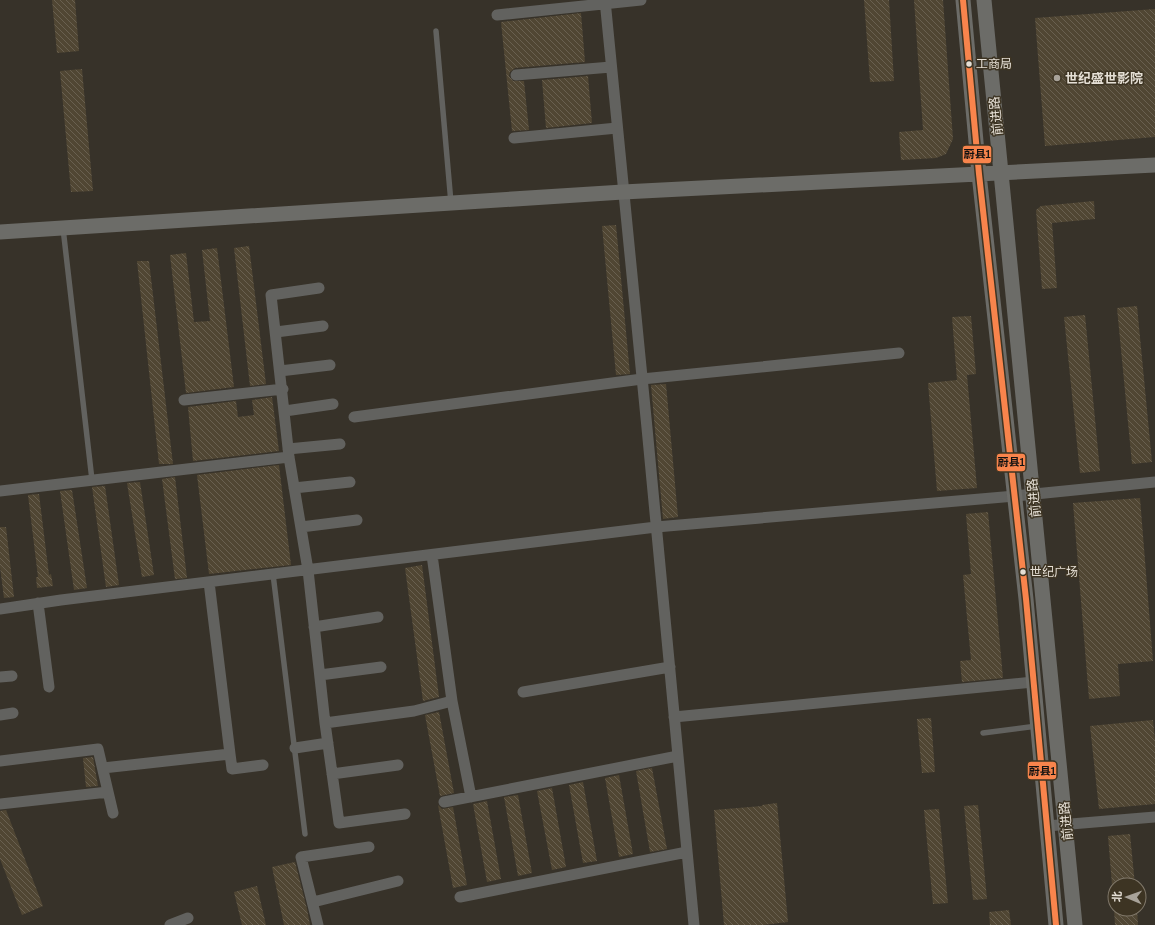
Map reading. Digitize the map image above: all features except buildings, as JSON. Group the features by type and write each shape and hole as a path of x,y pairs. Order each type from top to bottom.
{"main road":[{"name":"前进路","path":"964,0 979,174 1026,599 1056,925"},
{"name":"前进路","path":"984,0 1076,925"},
{"path":"0,232 624,192 1155,165"}],"street":[{"path":"497,15 605,2 641,0"},
{"path":"605,2 694,925"},
{"path":"516,75 611,67"},
{"path":"514,138 617,128"},
{"path":"319,288 272,295 289,453 308,570 325,723 339,823 405,814"},
{"path":"276,332 323,326"},
{"path":"354,417 642,379 899,352"},
{"path":"280,372 330,365"},
{"path":"184,400 282,389"},
{"path":"285,411 333,404"},
{"path":"0,491 289,453 340,444"},
{"path":"294,488 350,482"},
{"path":"0,609 38,603 656,528 1155,482"},
{"path":"301,527 357,520"},
{"path":"432,555 452,701 471,797"},
{"path":"209,582 232,769 263,765"},
{"path":"38,603 49,687"},
{"path":"314,627 378,618"},
{"path":"320,675 381,667"},
{"path":"523,692 670,667"},
{"path":"0,677 12,676"},
{"path":"674,717 1033,682"},
{"path":"325,723 414,711 452,701"},
{"path":"0,714 13,713"},
{"path":"295,748 328,743"},
{"path":"0,761 98,748 113,813"},
{"path":"103,768 230,754"},
{"path":"444,802 678,756"},
{"path":"332,774 398,765"},
{"path":"0,804 108,792"},
{"path":"1047,826 1155,817"},
{"path":"318,925 301,857 369,847"},
{"path":"460,897 687,852"},
{"path":"313,902 398,881"},
{"path":"170,925 188,918"}],"lane":[{"path":"436,31 451,203"},
{"path":"63,228 92,480"},
{"path":"273,574 305,834"},
{"path":"983,733 1037,726"}],"transit line":[{"name":"蔚县1","path":"963,0 979,174 1026,599 1056,925"}],"place":[{"name":"工商局","path":"969,64"},
{"name":"世纪盛世影院","path":"1057,78"},
{"name":"世纪广场","path":"1023,572"}]}
